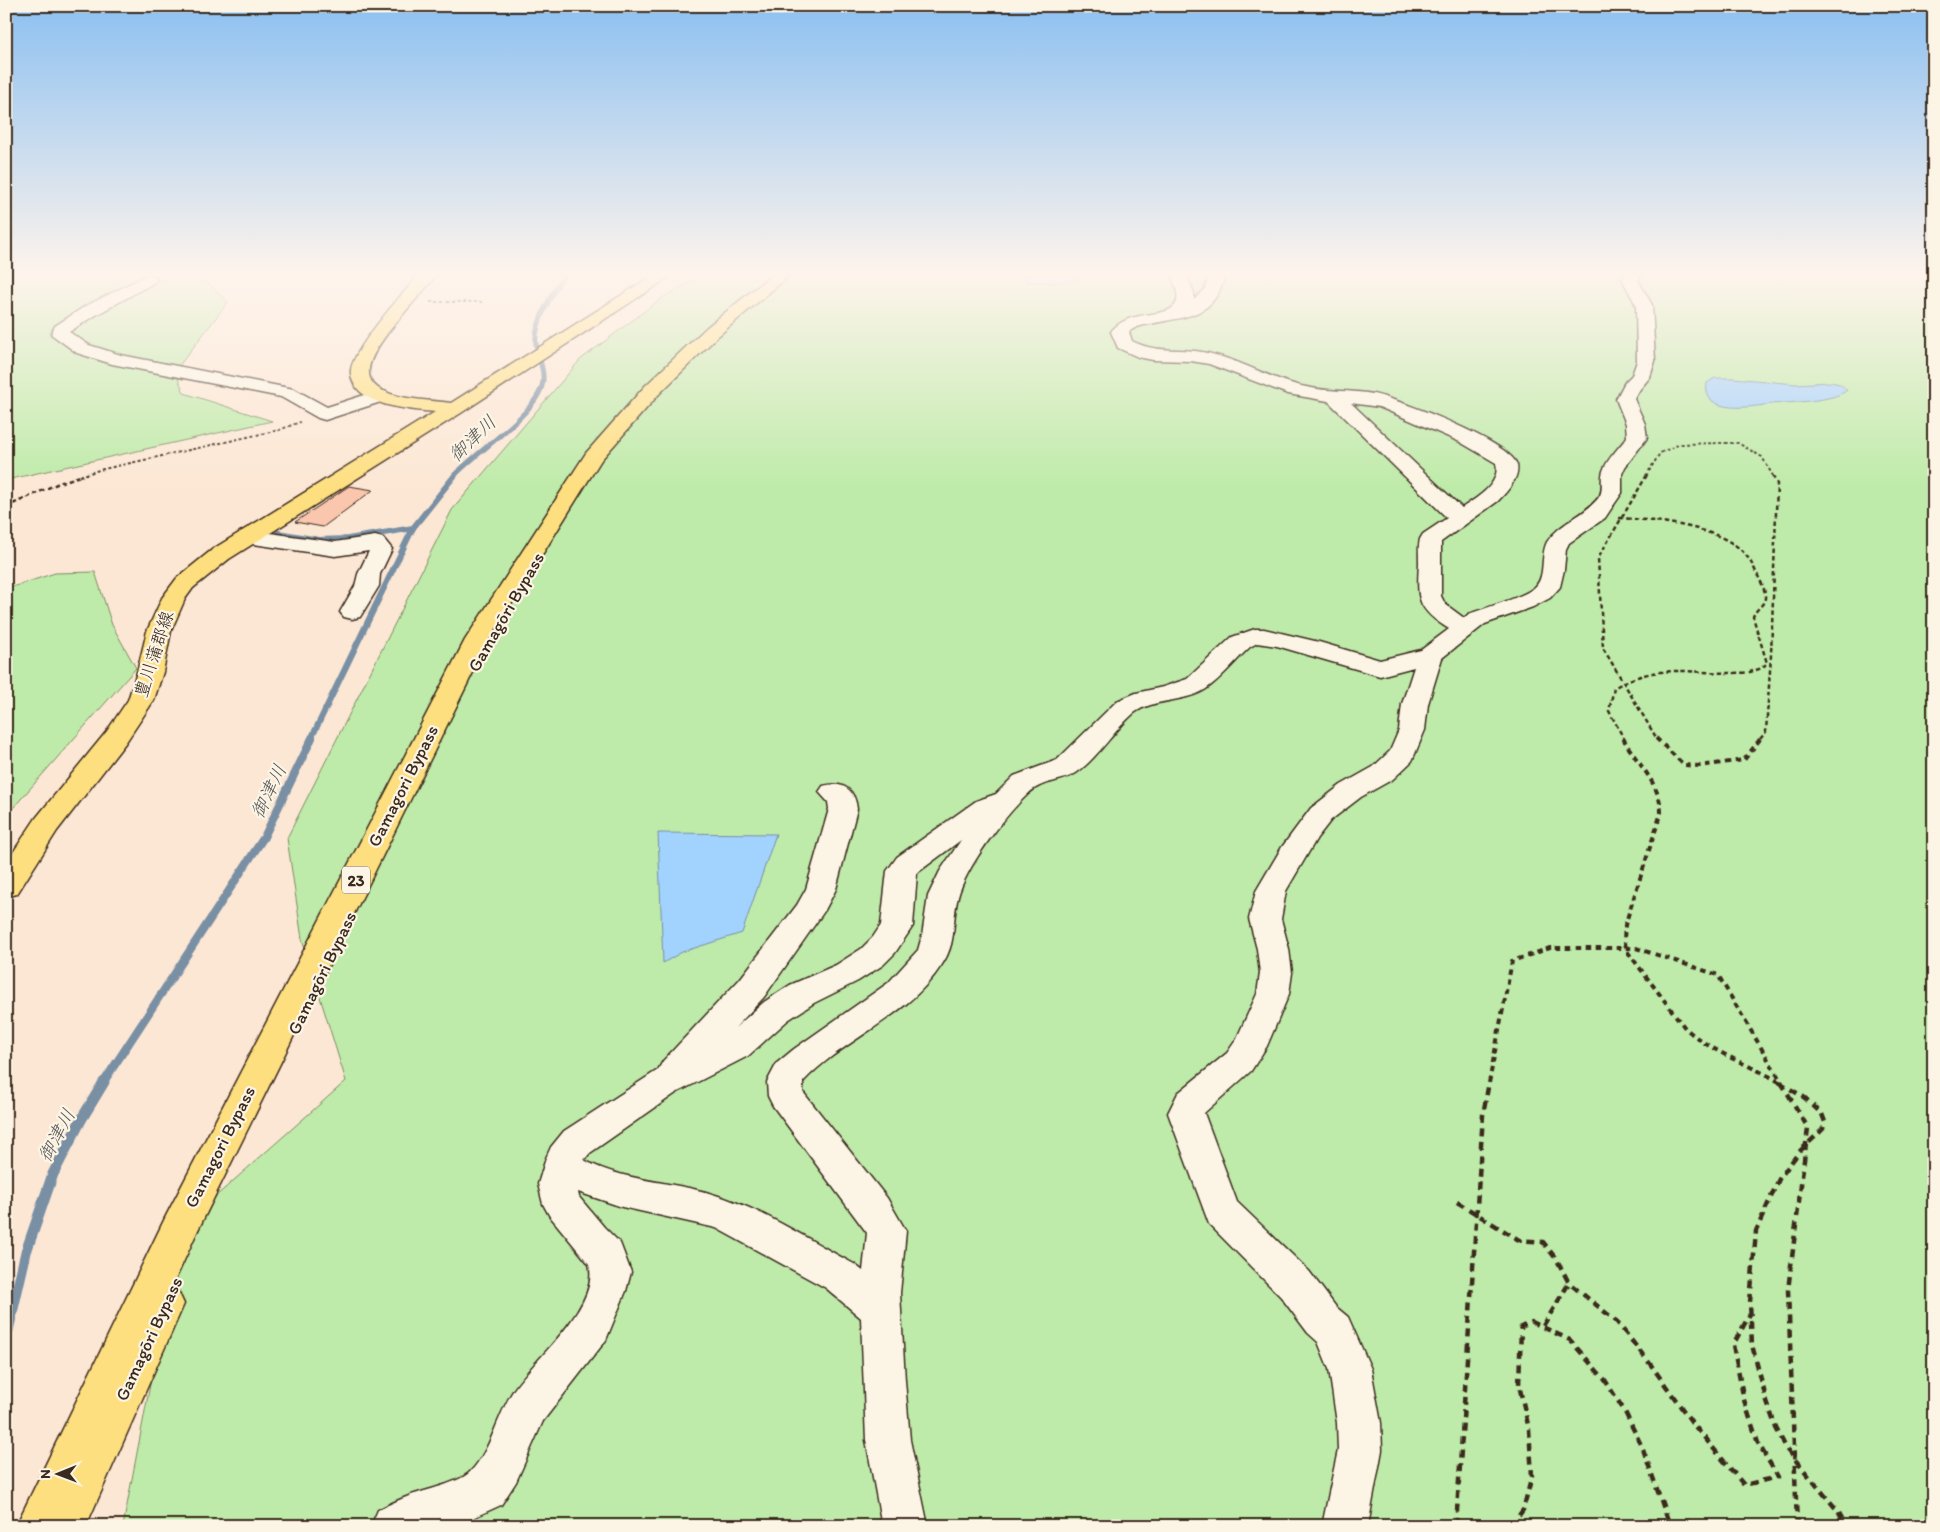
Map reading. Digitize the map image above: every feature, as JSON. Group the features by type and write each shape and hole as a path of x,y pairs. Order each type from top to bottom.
{"main road":[{"path":"372,345 361,365 360,375 363,384 370,391 380,396 415,404 454,409"},
{"name":"豊川蒲郡線","path":"6,887 46,824 117,736 141,700 150,672 159,631 174,598 185,583 221,554 554,345"},
{"name":"Gamagori Bypass","path":"38,1526 180,1228 476,640 592,457 652,390 698,345"},
{"name":"Gamagōri Bypass","path":"63,1526 231,1158 459,695 518,587 566,512 622,435 657,396 708,345"}],"street":[{"path":"78,345 118,360 287,393 325,414 380,396"},
{"path":"1127,345 1141,354 1201,357 1250,372 1295,390 1333,396 1372,399 1386,403 1477,443 1504,460 1505,475 1499,489 1491,497 1430,539 1428,593 1436,607 1464,628"},
{"path":"905,1526 888,1440 880,1309 887,1231 874,1210 794,1109 786,1096 785,1082 788,1073 904,987 930,958 938,942 943,894 975,842 1017,788 1032,777 1060,770 1067,766 1134,702 1188,688 1196,684 1234,648 1255,636 1275,638 1380,668 1430,656 1477,619 1542,594 1548,586 1553,570 1555,549 1558,543 1563,536 1597,512 1606,502 1612,493 1612,474 1615,466 1635,443 1638,433 1625,399 1632,386 1641,377 1646,361 1645,345"},
{"path":"1333,396 1460,518"},
{"path":"248,537 335,548 375,543 381,549 369,574 368,586 352,612"},
{"path":"1345,1526 1360,1450 1359,1423 1350,1369 1334,1330 1322,1320 1295,1284 1222,1212 1186,1113 1191,1103 1239,1062 1250,1046 1273,994 1276,974 1273,949 1265,919 1271,891 1297,846 1322,814 1351,791 1383,773 1402,755 1412,730 1415,704 1430,656"},
{"path":"664,1082 752,988 810,910 821,890 843,810 842,798 833,792"},
{"path":"394,1526 410,1518 451,1506 485,1489 500,1466 528,1406 592,1327 611,1272 606,1255 590,1239 562,1204 557,1184 564,1158 577,1142 664,1082 736,1047 776,1011 802,994 847,973 872,956 884,945 897,926 902,871 908,864 986,807 1007,799"},
{"path":"562,1166 587,1181 710,1209 729,1216 840,1276 880,1309"}],"path":[{"path":"6,507 59,483 99,470 279,430 325,414"},
{"path":"1738,443 1762,457 1777,484 1771,655 1766,732 1744,760 1700,766 1684,765 1656,739 1603,648 1598,558 1621,518 1660,452 1680,444 1738,443"},
{"path":"1584,522 1595,519 1621,518 1658,522 1712,533 1744,552 1756,572 1766,598 1763,605 1754,612 1767,663 1765,667 1753,672 1706,670 1650,673 1623,682 1614,688 1609,711 1628,748 1655,786 1661,804 1661,813 1625,924 1625,948 1681,1022 1695,1037 1717,1052 1764,1072 1805,1098 1822,1114 1825,1122 1823,1129 1805,1146 1779,1179 1756,1231 1750,1280 1750,1314 1752,1345 1776,1428 1787,1450 1838,1511 1846,1526"},
{"path":"1456,1526 1483,1115 1512,961 1550,948 1636,948 1718,975 1808,1128 1788,1290 1797,1526"},
{"path":"1458,1202 1476,1215 1519,1240 1543,1242 1557,1260 1568,1283 1616,1321 1651,1365 1693,1424 1744,1485 1778,1477 1758,1443 1752,1426 1744,1400 1733,1345 1750,1314"},
{"path":"1543,1326 1568,1283"},
{"path":"1511,1526 1523,1510 1532,1476 1529,1428 1519,1385 1521,1327 1532,1322 1570,1340 1610,1388 1625,1412 1643,1449 1670,1526"}],"green space":[{"path":"6,345 195,345 175,371 184,393 272,421 6,480"},
{"path":"599,345 1934,345 1934,1526 123,1526 180,1228 346,1081 302,939 287,838 452,510 580,360"},
{"path":"95,572 112,625 136,668 6,816 6,589 55,573"}],"water":[{"path":"1715,378 1795,384 1830,382 1840,384 1847,390 1841,394 1822,399 1731,407 1712,401 1707,394 1707,383"},
{"path":"658,833 776,834 742,933 682,952 663,963"}],"building":[{"path":"349,486 373,490 323,527 295,522"}],"waterway":[{"name":"御津川","path":"455,475 516,421 537,397 543,381 536,345"},
{"name":"御津川","path":"413,528 455,475"},
{"path":"278,533 319,540 348,539 413,528"},
{"name":"御津川","path":"311,739 413,528"},
{"name":"御津川","path":"103,1083 264,837 312,738"},
{"name":"御津川","path":"6,1339 26,1252 53,1174 81,1120 104,1082"}]}
